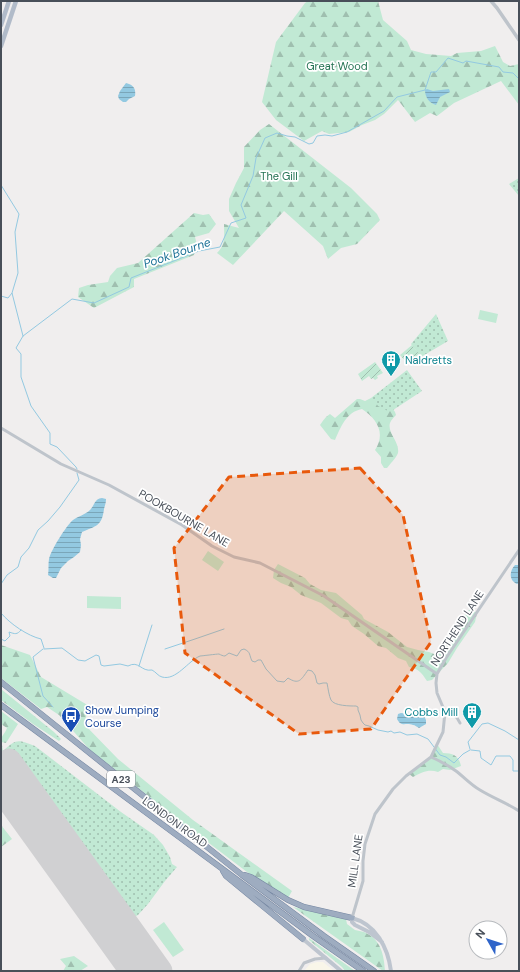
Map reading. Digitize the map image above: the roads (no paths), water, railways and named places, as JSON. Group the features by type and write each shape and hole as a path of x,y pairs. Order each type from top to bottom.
{"highway":[{"name":"A23","path":"1,682 242,875 374,971"},
{"name":"LONDON ROAD","path":"1,705 222,869"},
{"name":"A23","path":"222,869 307,932 363,971"},
{"path":"222,869 226,876 303,939"},
{"path":"242,875 251,877 288,900 304,907 354,919"}],"main road":[{"path":"1,25 9,1"},
{"path":"1,46 16,1"},
{"path":"354,919 352,922 354,925 369,932 382,942 387,954 391,971"},
{"path":"303,939 341,971"}],"street":[{"path":"491,1 519,40"},
{"name":"POOKBOURNE LANE","path":"1,428 62,464 109,485 182,525 212,546 234,557 260,563 324,596 437,674"},
{"name":"NORTHEND LANE","path":"437,744 443,732 445,710 437,693 437,674 446,658 519,550"},
{"path":"445,710 456,715 460,723"},
{"name":"MILL LANE","path":"354,919 363,881 365,844 375,814 393,789 406,776 431,757 437,744"},
{"path":"431,757 456,771 483,792 519,811"},
{"path":"299,971 304,963 314,959 326,958"}],"water":[{"path":"126,83 134,88 135,96 126,102 123,102 118,96"},
{"path":"427,89 433,91 449,89 450,92 440,97 436,105 429,101 425,93 425,90"},
{"path":"102,498 106,499 106,503 102,519 95,527 82,532 80,539 80,552 61,568 56,578 48,575 50,555 70,523 88,512 96,501"},
{"path":"515,565 519,565 519,583 517,584 512,581 511,578 511,573"},
{"path":"401,713 424,716 426,724 419,728 410,724 402,724 397,719 398,714"}],"waterway":[{"name":"Pook Bourne","path":"77,469 57,447 50,444 50,433 31,406 21,377 21,354 16,348 23,336 72,299 94,303 129,287 131,278 199,251 220,247 231,223 246,218 241,205 253,176 256,158 265,138 277,133 295,137 309,144 313,143 317,136 332,136 347,132 384,111 397,97 425,90 431,72 436,72 448,58 463,63 466,61 499,67 503,72 513,73 519,79"},
{"path":"1,185 19,214 15,232 18,273 12,293"},
{"name":"Pook Bourne","path":"1,296 8,298 12,293 23,336"},
{"name":"Pook Bourne","path":"1,584 7,575 18,567 21,557 29,548 38,530 60,507 79,480 77,473"},
{"name":"Pook Bourne","path":"1,613 20,629 41,639 44,648"},
{"path":"139,666 152,625"},
{"path":"165,649 224,629"},
{"path":"1,639 5,641 10,636 9,632 16,634 21,630"},
{"path":"44,649 62,648 78,660 85,661 96,655 99,656 101,665 104,666 120,664 128,666 135,664 145,669 152,670 161,676 167,677 177,673 200,656 219,654 225,656 229,653 237,656 241,650 244,649 249,653 252,661 255,662 261,660 266,669 277,681 284,682 288,678 297,681 300,680 308,670 312,671 315,675 317,683 327,683 331,700 333,702 339,705 358,707 361,720 365,725 388,732 400,732 407,735 417,734 428,739 440,755 446,757 454,763 463,754 470,750"},
{"path":"43,649 33,657 43,696 53,707"},
{"path":"470,749 468,742 482,724 488,723 519,740"},
{"path":"471,750 480,751 481,758 491,765 496,756 510,756 513,760 513,771 519,771"}],"place":[{"name":"Naldretts","path":"391,377"},
{"name":"Cobbs Mill","path":"472,729"},
{"name":"Show Jumping Course","path":"71,733"}],"park label":[{"name":"Great Wood","path":"337,66"},
{"name":"The Gill","path":"279,176"}]}
